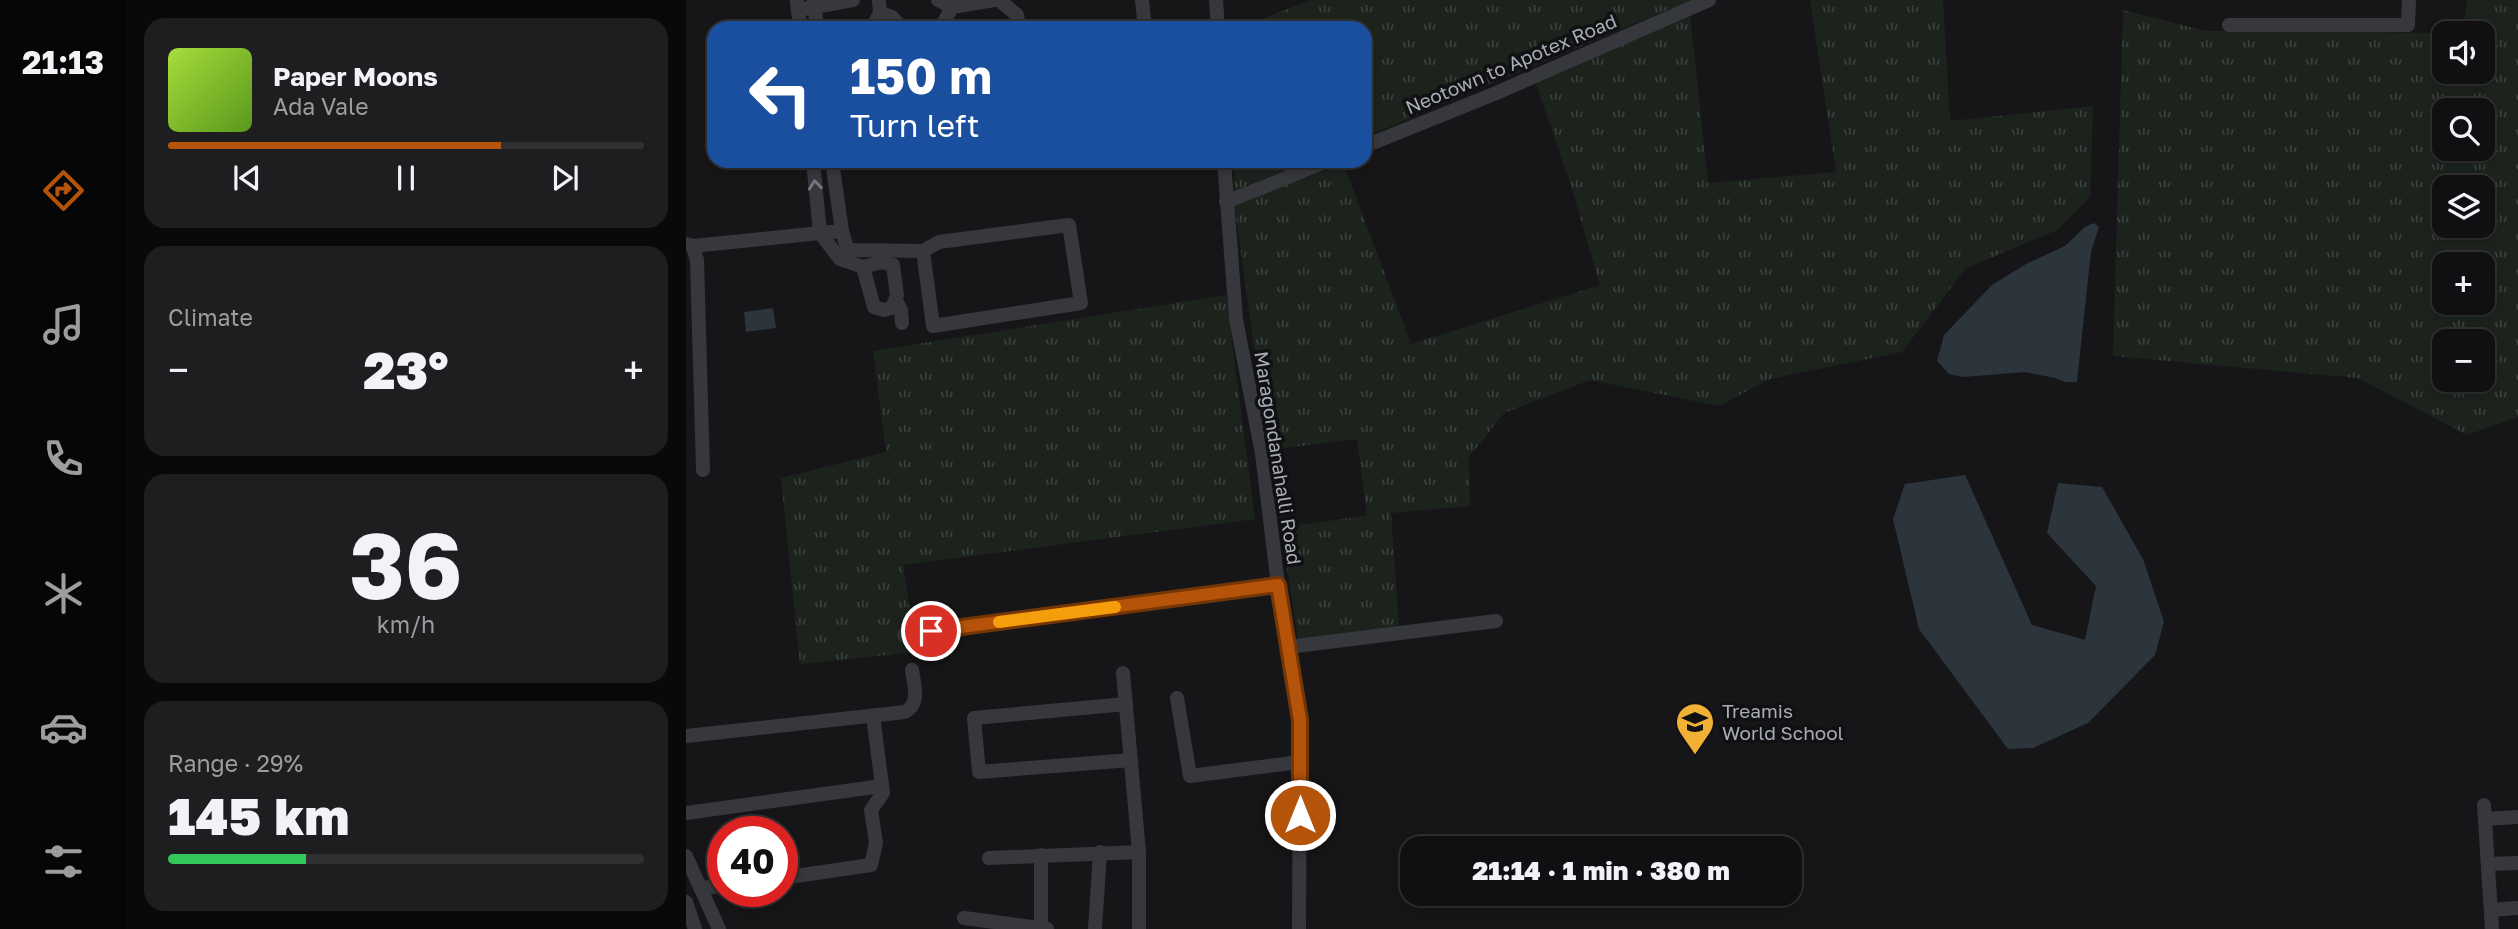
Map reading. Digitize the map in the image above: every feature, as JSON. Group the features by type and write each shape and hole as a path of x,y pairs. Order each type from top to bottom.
{"street":[{"path":"797,5 853,0"},
{"path":"938,0 952,7 997,0 1017,15 1017,21"},
{"path":"1142,0 1144,21"},
{"path":"1216,0 1218,21"},
{"name":"Neotown to Apotex Road","path":"1372,143 1494,94 1709,0"},
{"path":"2229,25 2408,24 2409,0"},
{"path":"945,21 952,7"},
{"path":"876,17 892,17 896,21"},
{"path":"814,168 820,233 840,258 863,267 882,262 893,265 897,295 891,307 884,310 874,307 863,267"},
{"path":"833,168 847,248 923,251 939,242 1069,225 1081,303 933,326 923,251"},
{"name":"Maragondanahalli Road","path":"1224,168 1236,319 1262,454 1278,585 1300,720 1299,929"},
{"path":"1226,202 1311,168"},
{"path":"703,470 697,260 689,245 842,231"},
{"path":"896,301 901,310 902,323"},
{"path":"904,635 1278,585"},
{"path":"1288,647 1496,621"},
{"path":"686,736 905,712 916,702 912,670"},
{"path":"1123,673 1139,852 1139,929"},
{"path":"1177,698 1190,776 1300,762"},
{"path":"1126,704 974,718 979,772 1131,760"},
{"path":"798,876 871,865 876,843 871,810 881,798 882,786 873,716"},
{"path":"686,813 882,786"},
{"path":"2492,929 2485,812 2518,817"},
{"path":"1095,929 1100,852"},
{"path":"989,858 1139,852"},
{"path":"964,918 1044,929 1041,855"},
{"path":"686,856 719,929"},
{"path":"2488,864 2518,863"},
{"path":"701,888 707,887"},
{"path":"686,902 695,929"},
{"path":"2491,910 2518,908"}],"green space":[{"path":"1311,0 1691,0 1372,134 1372,21 1256,21"},
{"path":"1810,0 1943,0 1950,121 2093,106 2090,197 2057,230 1966,268 1902,352 1770,379 1719,406 1590,380 1504,413 1469,457 1470,506 1391,513 1399,628 1298,641 1281,527 1367,516 1357,439 1268,450 1234,202 1335,168 1345,168 1411,344 1600,285 1571,186 1535,81 1690,14 1708,183 1836,172"},
{"path":"2467,0 2518,0 2518,417 2467,435 2358,378 2113,356 2123,10 2206,31 2432,33 2432,84 2495,84 2495,21 2464,21"},
{"path":"1234,168 1290,168 1234,191"},
{"path":"1226,295 1255,519 903,565 916,652 800,664 781,478 886,452 873,351"}],"shaded area":[{"path":"2094,223 2099,227 2091,252 2077,382 2065,382 2025,372 1963,377 1949,374 1937,361 1944,335 1992,285 2026,264 2065,246 2085,227"},
{"path":"773,308 776,328 746,332 744,312"},
{"path":"1965,475 2032,625 2085,640 2096,586 2047,533 2058,483 2102,487 2143,559 2164,622 2155,655 2088,723 2033,748 2008,749 1919,629 1893,519 1905,484"}],"slow traffic":[{"path":"999,622 1115,607"}],"place":[{"name":"Treamis World School","path":"1695,756"}],"route":[{"path":"931,631 1278,585 1300,720 1300,815"}]}
